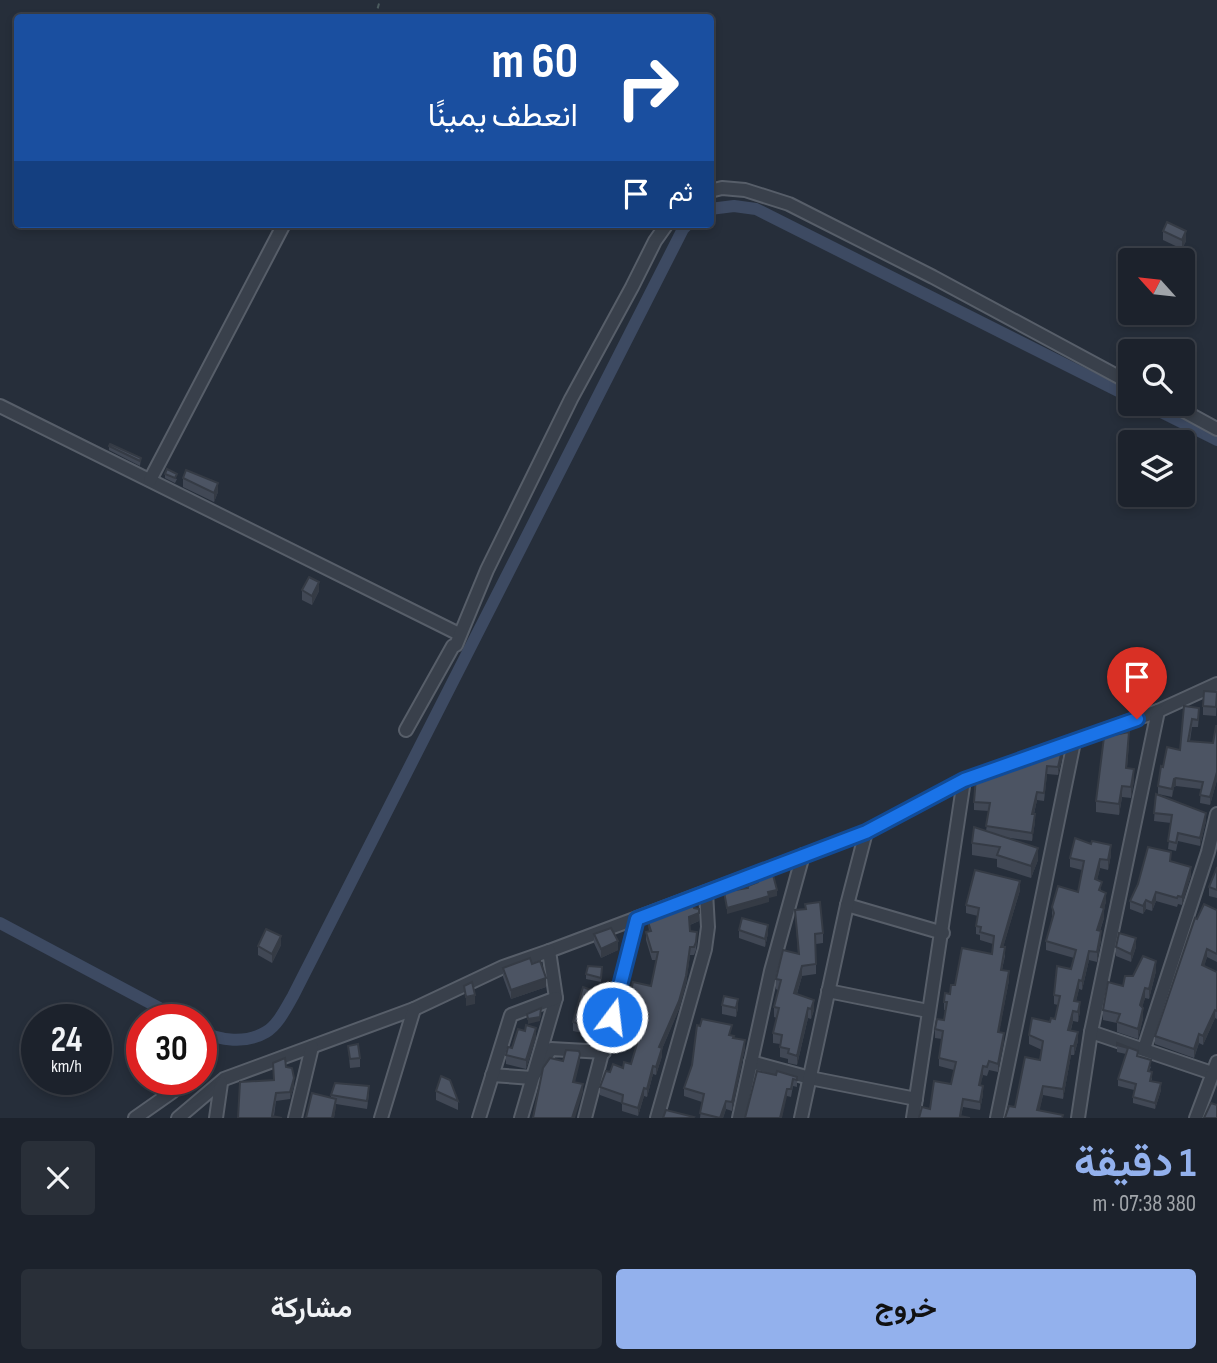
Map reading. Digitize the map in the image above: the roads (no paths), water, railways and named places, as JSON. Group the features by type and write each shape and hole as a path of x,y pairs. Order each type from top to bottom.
{"street":[{"path":"714,190 745,190 799,208 1118,377"},
{"path":"150,480 282,228"},
{"path":"406,730 456,645 571,399 664,228"},
{"path":"0,406 459,634"},
{"path":"1193,416 1217,429"},
{"path":"177,1118 231,1076 414,1009 503,967 866,832 964,780 1158,711 1217,684"},
{"path":"1078,1118 1091,1032 1158,711"},
{"path":"996,1118 1074,742"},
{"path":"913,1118 964,780"},
{"path":"1144,1049 1200,876 1217,814"},
{"path":"802,1118 847,905 866,832"},
{"path":"740,1118 782,926 803,855"},
{"path":"657,1118 705,950 708,927 706,892"},
{"path":"847,905 943,933"},
{"path":"585,1118 637,919"},
{"path":"521,1118 556,998 550,951"},
{"path":"828,991 928,1011"},
{"path":"479,1118 511,1015 556,998"},
{"path":"382,1118 414,1009"},
{"path":"1091,1032 1214,1067 1196,1118"},
{"path":"295,1118 312,1047"},
{"path":"532,1078 551,1049 604,1052"},
{"path":"751,1062 810,1078 916,1099"},
{"path":"492,1075 532,1078"},
{"path":"216,1118 221,1083"},
{"path":"135,1118 168,1095"}],"waterway":[{"path":"714,208 734,206 756,209 1118,391"},
{"path":"217,1037 242,1040 258,1036 270,1029 285,1011 684,228"},
{"path":"1169,416 1217,440"},
{"path":"0,923 152,1004"}]}
